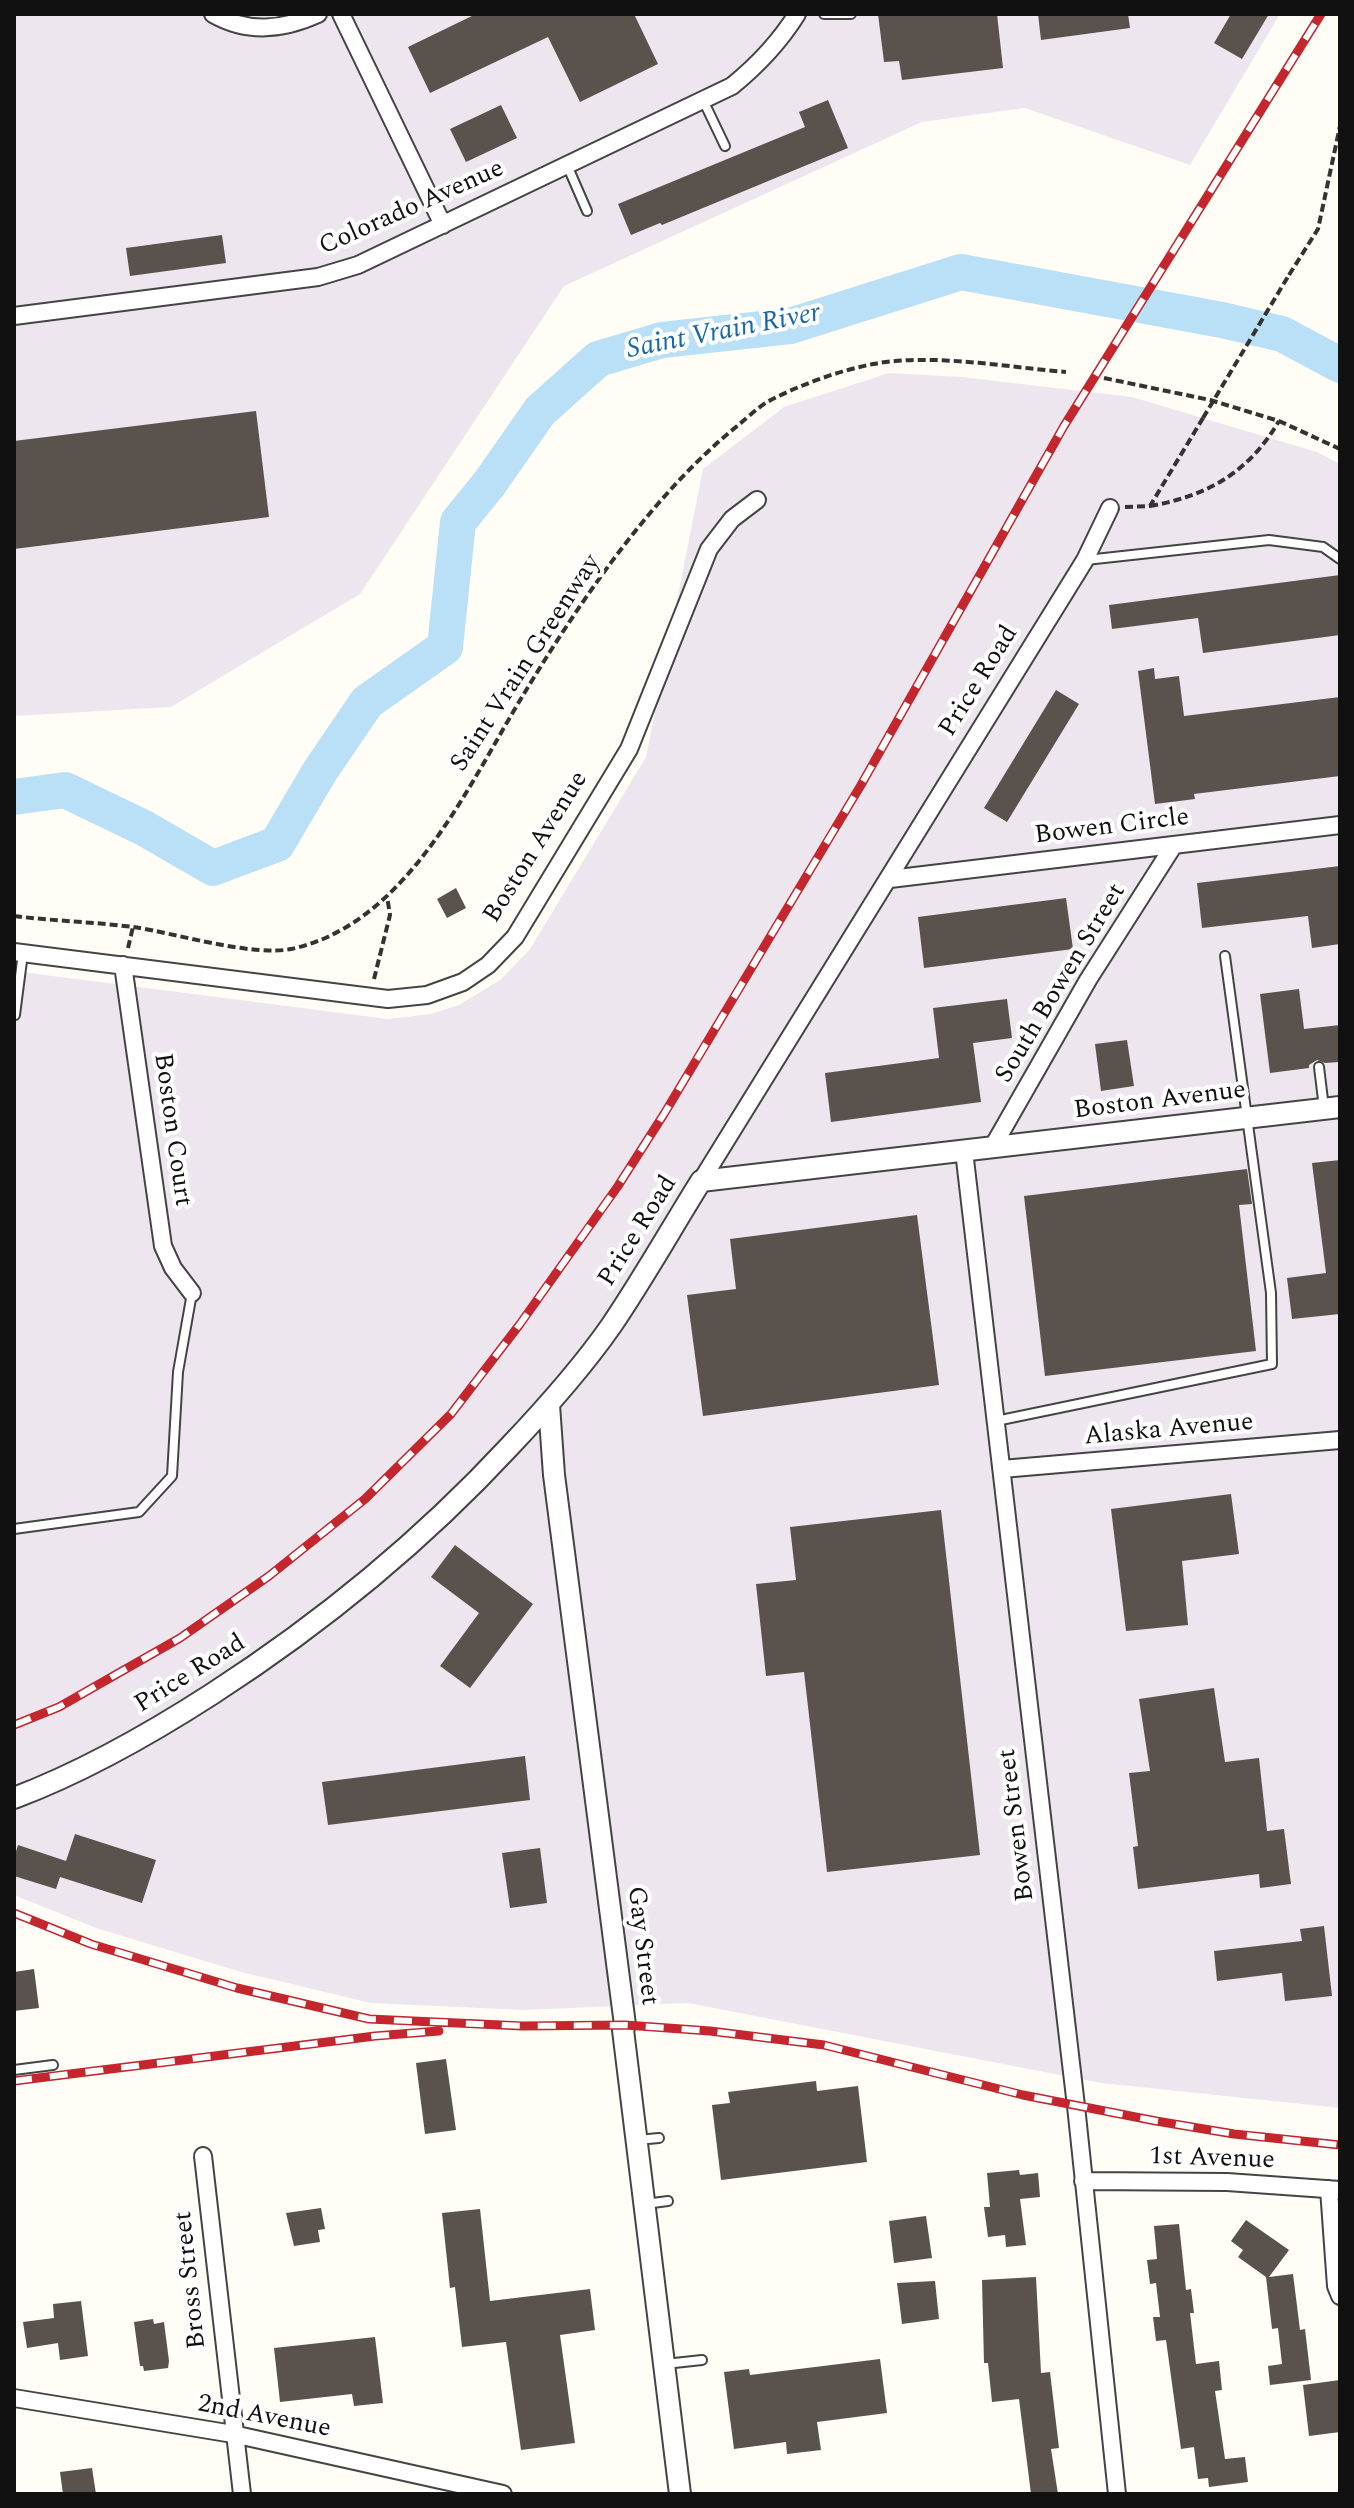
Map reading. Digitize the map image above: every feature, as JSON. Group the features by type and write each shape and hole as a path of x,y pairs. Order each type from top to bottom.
{"street":[{"path":"213,14 245,27 276,28 318,14"},
{"path":"341,14 443,225"},
{"name":"Colorado Avenue","path":"14,316 318,277 358,265 732,86 759,65 797,14"},
{"name":"Boston Avenue","path":"18,952 388,999 427,995 452,987 488,965 515,937 629,749 709,549 732,519 757,500"},
{"name":"Price Road","path":"14,1798 113,1752 160,1726 275,1653 373,1578 442,1516 549,1405 611,1325 890,879 1085,560 1110,508"},
{"name":"Bowen Circle","path":"890,879 1340,825"},
{"name":"South Bowen Street","path":"992,1148 1088,980 1174,845"},
{"name":"Boston Court","path":"123,965 163,1246 173,1268 192,1293"},
{"name":"Boston Avenue","path":"701,1181 1332,1108"},
{"name":"Bowen Street","path":"964,1151 1117,2494"},
{"name":"Gay Street","path":"549,1405 554,1475 625,2025 680,2494"},
{"name":"Alaska Avenue","path":"1002,1469 1340,1440"},
{"name":"Bross Street","path":"203,2156 242,2494"},
{"name":"1st Avenue","path":"1083,2181 1227,2182 1334,2190"},
{"path":"1334,2190 1336,2286 1340,2296"},
{"name":"2nd Avenue","path":"14,2398 233,2434 503,2494"}],"lane":[{"path":"824,14 851,14"},
{"path":"703,99 725,146"},
{"path":"567,165 587,211"},
{"path":"1085,560 1269,540 1323,547 1340,559"},
{"path":"15,1015 18,952"},
{"path":"996,1421 1272,1364 1271,1293 1225,956"},
{"path":"1319,1067 1332,1108"},
{"path":"14,1529 139,1512 172,1476 178,1372 192,1293"},
{"path":"14,2070 53,2065"},
{"path":"637,2140 659,2138"},
{"path":"644,2204 668,2201"},
{"path":"664,2364 702,2360"}],"path":[{"path":"1150,506 1318,229 1340,126"},
{"name":"Saint Vrain Greenway","path":"14,916 133,927 246,948 289,950 349,928 403,882 484,766 522,697 594,587 637,531 701,456 765,403 815,381 874,364 935,361 1066,372"},
{"path":"1104,378 1210,400 1279,421 1340,449"},
{"path":"1110,508 1150,506 1185,498 1224,481 1264,447 1279,421"},
{"path":"370,997 390,915 387,896"}],"shaded area":[{"path":"14,14 1280,14 1190,165 1025,108 922,122 564,286 360,594 171,707 14,716"},
{"path":"889,373 962,377 1132,397 1317,452 1340,464 1340,2108 1101,2083 688,2003 524,2010 371,2003 241,1972 96,1928 14,1895 14,971 388,1019 431,1014 459,1005 500,980 530,949 646,757 703,469 784,407"}],"building":[{"path":"476,14 634,14 658,64 580,102 548,37 430,93 408,47"},
{"path":"878,14 997,14 1003,68 902,80 899,61 884,62"},
{"path":"1038,14 1128,14 1130,28 1041,40"},
{"path":"1231,14 1269,14 1242,59 1214,43"},
{"path":"828,100 848,148 631,235 618,204 805,127 799,112"},
{"path":"501,105 517,138 466,162 450,129"},
{"path":"222,235 226,263 130,276 126,248"},
{"path":"256,411 269,517 14,549 14,441"},
{"path":"1340,575 1340,635 1203,653 1198,618 1112,629 1109,605"},
{"path":"1154,668 1155,679 1179,676 1184,716 1340,697 1340,776 1194,794 1195,799 1155,804 1138,671"},
{"path":"1056,690 1079,704 1007,822 984,808"},
{"path":"1340,866 1340,944 1312,948 1308,916 1202,928 1197,883"},
{"path":"456,888 466,908 447,918 437,899"},
{"path":"1066,898 1073,949 924,968 918,917"},
{"path":"1299,989 1304,1029 1340,1025 1340,1062 1317,1060 1309,1068 1270,1073 1260,994"},
{"path":"1007,999 1012,1038 973,1043 981,1102 831,1122 825,1073 939,1058 933,1008"},
{"path":"1127,1040 1134,1086 1101,1091 1095,1044"},
{"path":"1340,1160 1340,1314 1292,1319 1287,1278 1326,1273 1312,1163"},
{"path":"1247,1169 1252,1204 1239,1205 1256,1351 1045,1376 1024,1196"},
{"path":"917,1215 939,1385 703,1416 687,1295 736,1289 730,1239"},
{"path":"1231,1494 1239,1554 1182,1561 1188,1625 1126,1631 1111,1509"},
{"path":"941,1510 980,1855 827,1872 804,1672 766,1676 756,1584 796,1580 790,1527"},
{"path":"455,1545 533,1604 470,1688 440,1666 479,1613 431,1577"},
{"path":"1214,1688 1225,1762 1259,1758 1267,1831 1284,1829 1291,1884 1260,1888 1259,1874 1138,1889 1133,1847 1138,1846 1129,1773 1150,1771 1139,1699"},
{"path":"525,1756 530,1800 328,1825 322,1782"},
{"path":"75,1834 156,1860 142,1903 60,1877 56,1889 14,1876 18,1845 66,1861"},
{"path":"540,1848 547,1903 510,1908 502,1853"},
{"path":"1324,1926 1332,1996 1285,2001 1282,1973 1217,1981 1214,1951 1302,1941 1300,1929"},
{"path":"34,1969 39,2008 14,2011 14,1972"},
{"path":"446,2059 456,2130 425,2134 416,2063"},
{"path":"816,2081 817,2091 858,2086 867,2162 721,2180 712,2105 730,2103 728,2092"},
{"path":"1019,2170 1020,2175 1038,2173 1040,2197 1020,2199 1026,2245 1006,2247 1005,2235 988,2237 984,2207 990,2207 987,2173"},
{"path":"321,2208 325,2229 318,2230 320,2242 294,2246 286,2213"},
{"path":"480,2209 490,2301 590,2289 595,2330 560,2335 575,2443 521,2450 506,2342 462,2347 455,2287 450,2288 442,2213"},
{"path":"926,2216 932,2258 894,2263 889,2221"},
{"path":"1246,2220 1289,2250 1269,2277 1293,2274 1300,2330 1305,2329 1311,2380 1270,2385 1268,2366 1282,2364 1278,2328 1272,2329 1266,2277 1238,2257 1243,2250 1231,2241"},
{"path":"1179,2224 1186,2290 1191,2289 1194,2313 1190,2313 1196,2364 1219,2361 1222,2390 1215,2391 1225,2459 1245,2457 1248,2482 1209,2487 1208,2478 1198,2479 1194,2447 1181,2449 1166,2340 1156,2341 1153,2317 1160,2317 1156,2283 1150,2284 1147,2260 1157,2259 1154,2226"},
{"path":"1036,2277 1041,2373 1050,2372 1059,2448 1051,2449 1058,2494 1031,2494 1019,2399 992,2402 988,2363 984,2363 982,2280"},
{"path":"935,2281 939,2319 902,2324 897,2283"},
{"path":"81,2301 88,2356 60,2360 58,2343 27,2348 23,2322 54,2318 53,2304"},
{"path":"153,2319 154,2324 164,2322 168,2368 144,2371 140,2366 134,2322"},
{"path":"375,2337 383,2403 354,2406 352,2394 280,2402 274,2348"},
{"path":"880,2359 887,2413 817,2422 821,2450 787,2454 786,2442 734,2449 724,2372 749,2369 750,2375"},
{"path":"1340,2380 1340,2432 1309,2436 1303,2385"},
{"path":"92,2468 96,2494 63,2494 60,2472"}],"waterway":[{"name":"Saint Vrain River","path":"14,797 65,790 144,828 213,868 277,844 320,771 367,702 445,647 458,522 540,411 598,359 662,340 790,326 961,272 1282,334 1340,365"}],"railway":[{"path":"14,1725 59,1707 180,1638 269,1576 365,1499 451,1414 520,1324 618,1186 664,1114 861,785 1064,426 1321,14"},
{"path":"14,1913 91,1944 237,1988 369,2019 523,2026 625,2025 710,2031 824,2045 1023,2095 1156,2121 1234,2134 1340,2145"},
{"path":"14,2081 375,2036 439,2031"}]}
